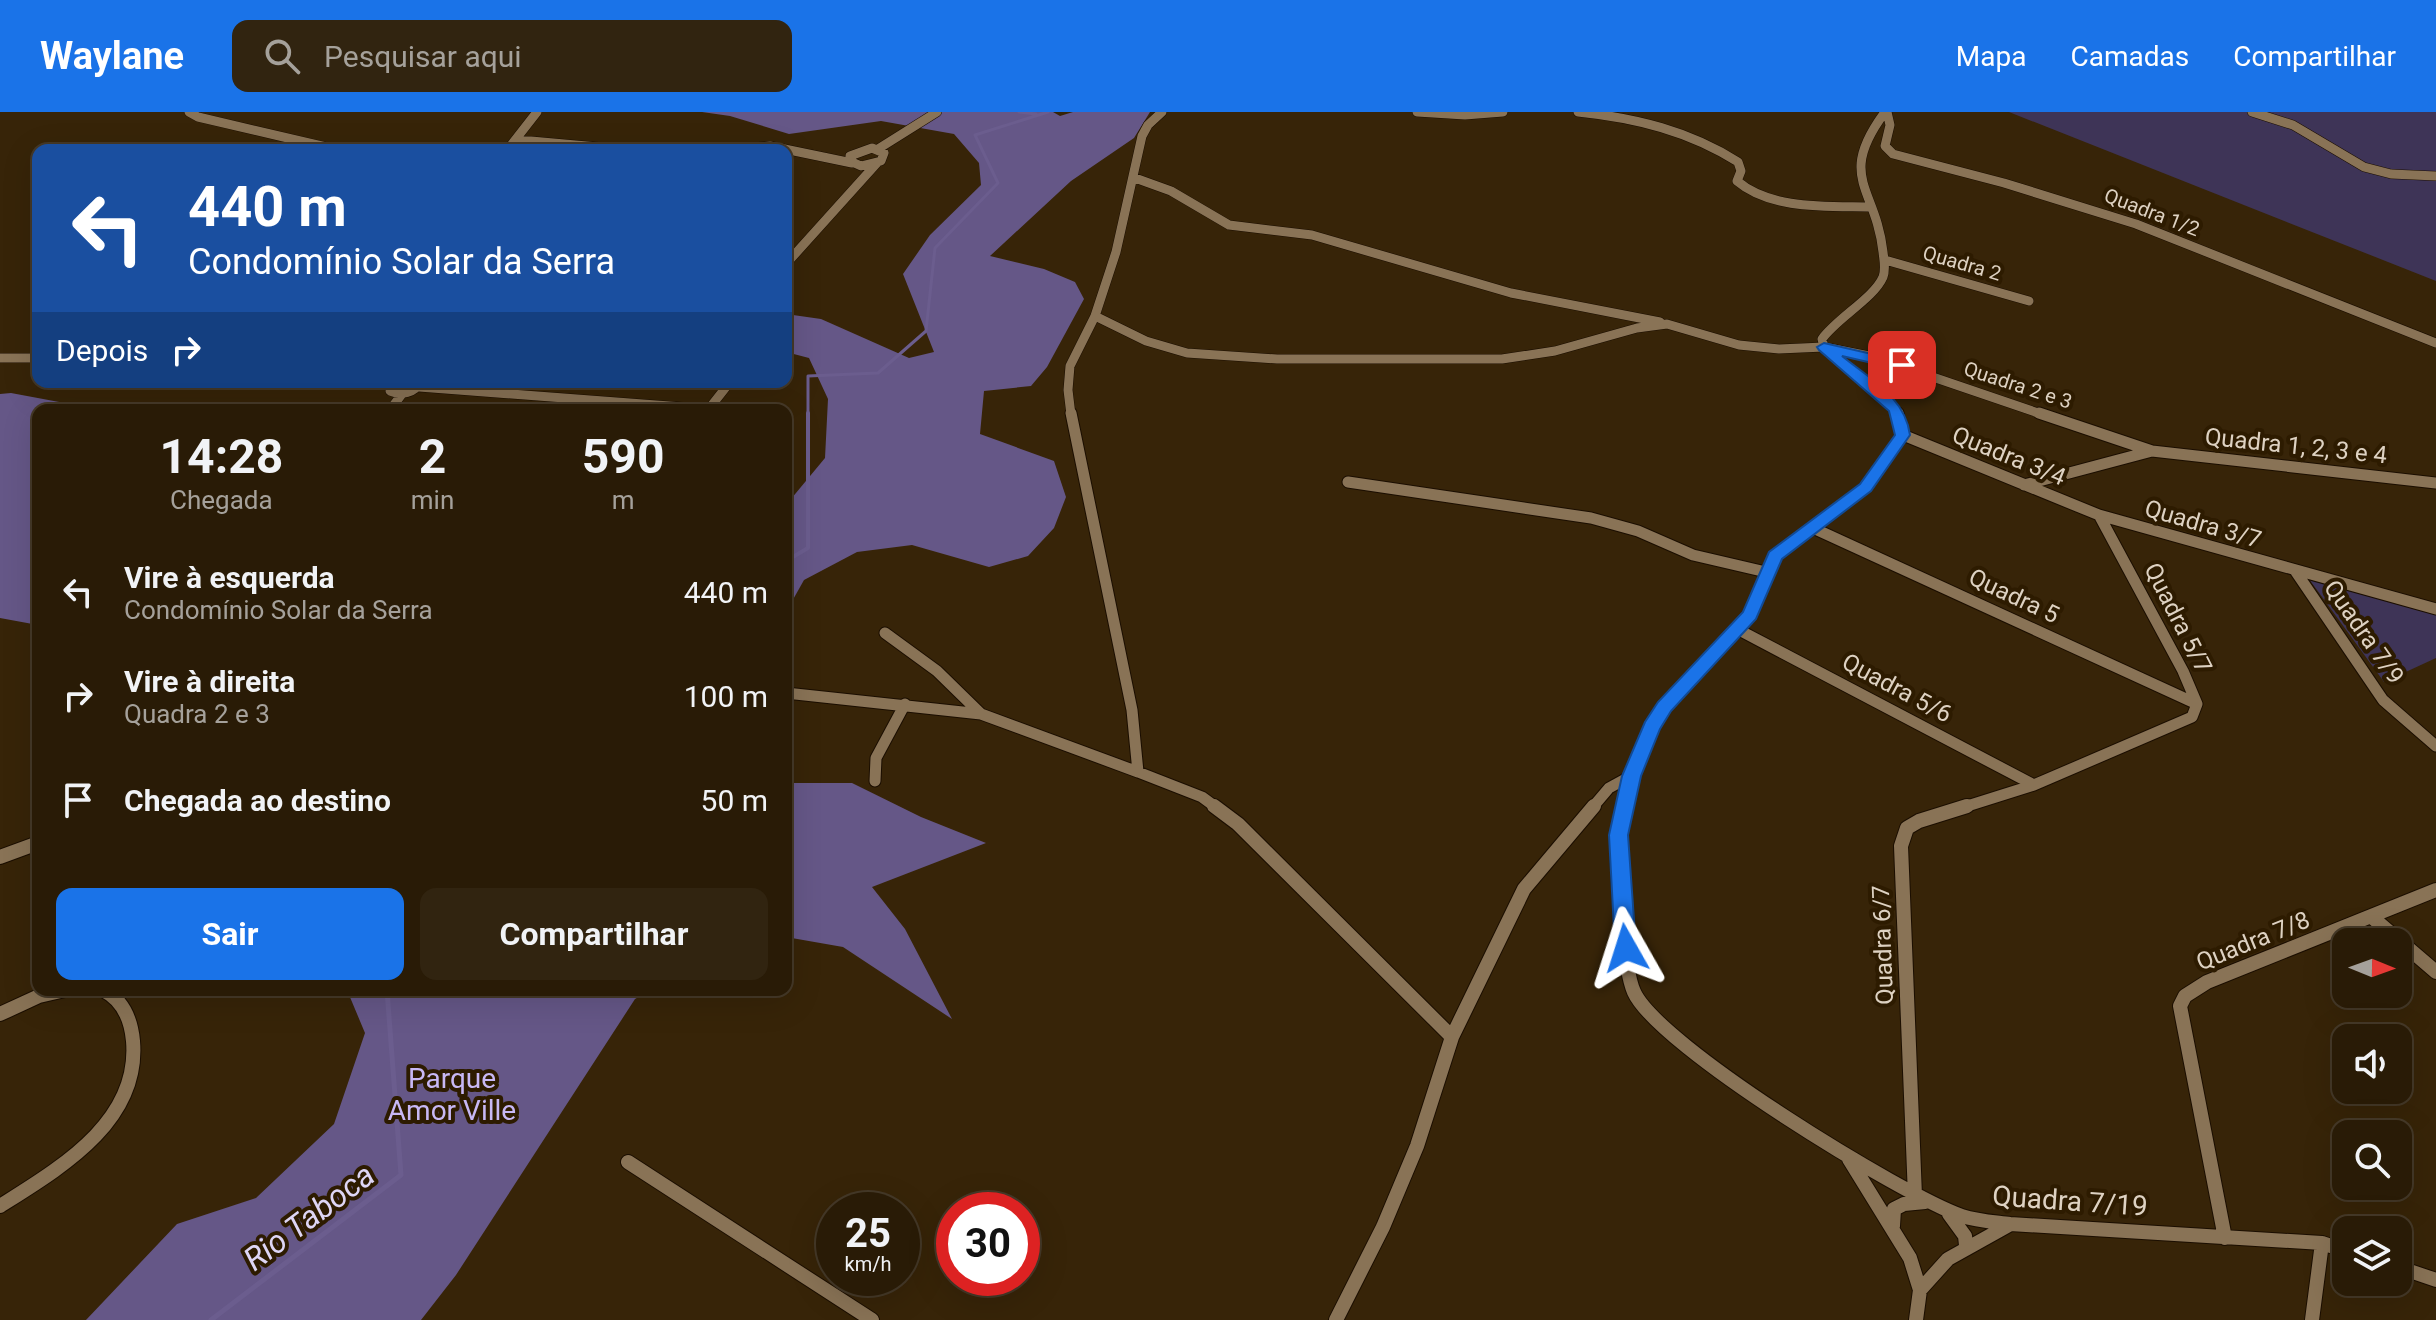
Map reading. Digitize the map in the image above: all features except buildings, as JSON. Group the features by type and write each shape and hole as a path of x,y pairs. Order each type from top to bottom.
{"street":[{"path":"189,112 198,117 313,144"},
{"path":"513,144 537,112"},
{"path":"854,162 860,150 878,149 937,112"},
{"path":"1138,772 1132,710 1073,431 1068,390 1070,366 1095,316 1135,178 1142,136 1148,125 1162,112"},
{"path":"1417,112 1465,115 1503,112"},
{"path":"1578,112 1655,125 1738,162 1741,171 1737,181 1754,193 1796,202 1870,207"},
{"path":"1348,482 1591,518 1638,531 1693,555 1766,572 1775,556 1866,487 1903,435 1895,408 1824,347 1825,332 1879,285 1885,260 1859,173 1858,158 1865,140 1886,112"},
{"name":"Quadra 1/2","path":"1886,112 1890,125 1885,146 1893,154 2004,183 2136,224 2436,343"},
{"path":"2252,112 2301,129 2364,167 2391,174 2436,176"},
{"path":"522,131 528,144"},
{"path":"792,258 885,156 878,149"},
{"path":"792,152 877,163"},
{"path":"854,162 871,173"},
{"name":"Quadra 2 e 3","path":"1135,178 1171,191 1229,225 1312,235 1511,293 1667,324 1739,345 1779,349 1824,347 1902,365 2152,451"},
{"name":"Quadra 2","path":"1885,260 2029,301"},
{"path":"1095,316 1146,341 1187,353 1277,359 1502,359 1555,351 1637,328 1667,324"},
{"path":"0,358 32,358"},
{"path":"391,388 390,391 402,394"},
{"path":"394,404 402,394 413,388"},
{"path":"464,388 642,404"},
{"path":"713,404 725,388"},
{"name":"Quadra 3/4","path":"1903,435 2099,515"},
{"path":"2024,485 2152,451"},
{"name":"Quadra 1, 2, 3 e 4","path":"2152,451 2436,483"},
{"name":"Quadra 3/7","path":"2099,515 2436,609"},
{"name":"Quadra 5/7","path":"2034,785 2172,728 2192,717 2197,704 2183,671 2099,515"},
{"name":"Quadra 5","path":"1813,528 2197,704"},
{"name":"Quadra 7/19","path":"1766,572 1757,603 1739,630 1665,707 1651,727 1631,776 1618,835 1623,928 1634,992 1654,1018 1771,1108 1848,1157 1944,1209 1986,1222 2322,1243 2332,1246"},
{"name":"Quadra 7/9","path":"2296,572 2383,700 2436,746"},
{"name":"Quadra 5/6","path":"1739,630 2034,785"},
{"path":"885,633 937,671 981,714"},
{"path":"792,694 981,714 1202,797 1238,824 1452,1037"},
{"path":"875,781 876,758 905,704"},
{"path":"1336,1320 1383,1227 1417,1146 1452,1037 1524,889 1602,796 1631,776"},
{"name":"Quadra 6/7","path":"1922,1199 1901,846 1907,828 1919,821 2034,785"},
{"path":"0,857 32,845"},
{"name":"Quadra 7/8","path":"2225,1238 2180,1006 2185,996 2207,982 2373,918 2436,890"},
{"path":"2373,918 2436,972"},
{"path":"0,1014 39,996"},
{"path":"0,1206 84,1146 119,1108 131,1082 135,1046 125,1007 117,996"},
{"path":"1848,1157 1910,1258 1920,1290 1916,1320"},
{"path":"628,1162 872,1320"},
{"path":"1893,1227 1894,1209 1922,1199"},
{"path":"1944,1209 1965,1236 1966,1245"},
{"path":"1920,1290 1931,1273 1966,1245 2010,1224"},
{"path":"2312,1320 2322,1243"},
{"path":"2412,1272 2436,1280"}],"shaded area":[{"path":"2009,112 2436,112 2436,281"},
{"path":"2309,579 2436,613 2436,658 2384,682"}],"green space":[{"path":"702,112 1053,112 1060,116 1073,112 1150,112 1134,138 1071,181 990,256 1044,269 1075,282 1084,299 1047,367 1031,386 984,391 980,434 1054,461 1066,497 1054,528 1028,556 989,567 912,545 857,552 804,580 792,601 792,498 825,458 828,399 809,358 792,354 792,315 821,319 909,358 934,352 903,274 930,235 981,185 979,163 954,134 881,121 789,134 730,116"},
{"path":"11,393 70,404 32,404 32,624 0,618 0,394"},
{"path":"792,783 852,783 921,817 986,843 872,887 905,929 952,1019 843,947 792,938"},
{"name":"Parque Amor Ville","path":"350,996 640,996 635,999 456,1275 421,1320 86,1320 177,1224 256,1198 334,1124 365,1033"}],"waterway":[{"path":"1019,112 1036,114"},
{"name":"Rio Taboca","path":"792,557 808,548 808,376 878,373 926,331 935,248 998,183 975,135 1048,112"},
{"name":"Rio Taboca","path":"211,1320 401,1175 387,996"}],"route":[{"path":"1626,948 1618,835 1631,776 1651,727 1665,707 1750,615 1775,556 1866,487 1903,435 1903,426 1895,408 1824,347 1902,365"}]}
